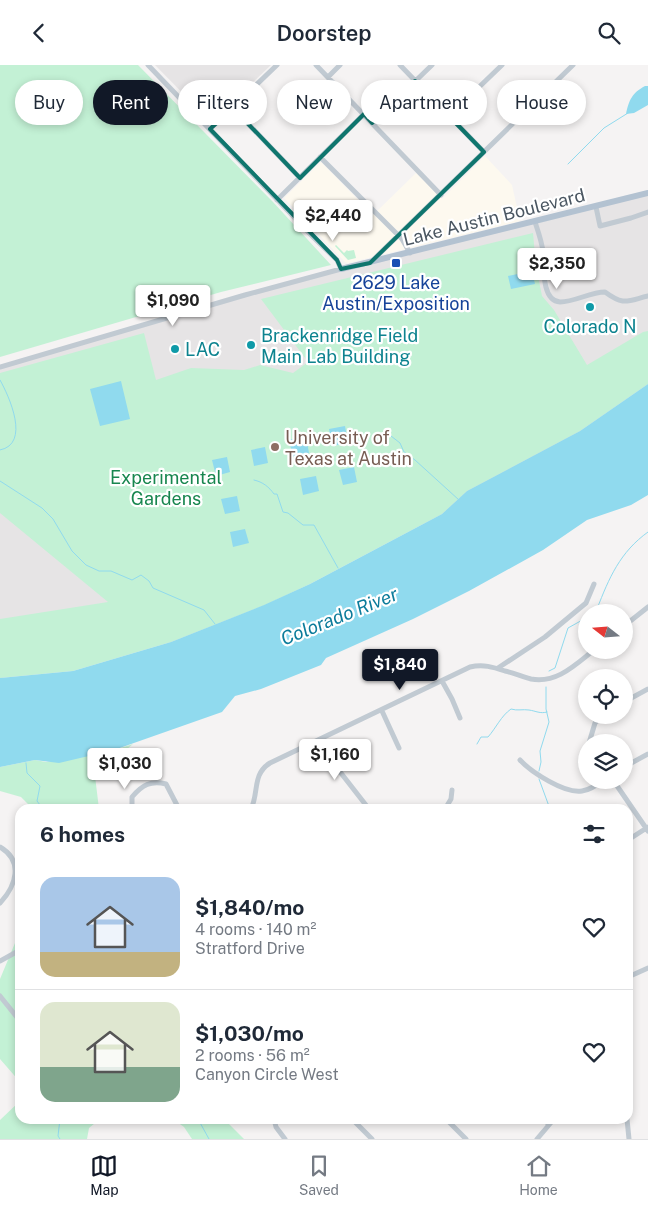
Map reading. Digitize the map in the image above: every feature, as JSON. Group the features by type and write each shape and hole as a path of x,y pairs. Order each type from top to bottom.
{"main road":[{"name":"Lake Austin Boulevard","path":"341,269 648,193"}],"street":[{"path":"148,65 337,260 341,269"},
{"path":"262,80 277,65"},
{"path":"316,65 361,111"},
{"path":"328,77 340,65"},
{"path":"400,65 414,80"},
{"path":"416,80 432,65"},
{"path":"486,80 502,65"},
{"path":"370,263 573,65"},
{"path":"277,200 361,117"},
{"path":"210,129 214,125"},
{"path":"249,125 300,178"},
{"path":"374,125 441,195"},
{"path":"458,125 484,151"},
{"path":"320,157 402,239 410,253"},
{"path":"596,207 600,226 648,212"},
{"path":"535,222 543,250 543,272 547,293 551,299 557,302 564,302 596,292 606,292 617,301 623,302 648,295"},
{"name":"Lake Austin Boulevard","path":"0,367 245,295 341,269"},
{"path":"498,668 544,637 586,603 594,584"},
{"path":"633,619 648,607"},
{"path":"253,804 258,775 261,769 270,763 382,711 470,667 477,665 498,668 531,679 550,679 567,671 582,659"},
{"path":"442,681 460,718"},
{"path":"633,697 648,689"},
{"path":"382,711 398,749"},
{"path":"316,741 365,804"},
{"path":"633,762 648,754"},
{"path":"520,760 529,770 571,791 587,789"},
{"path":"132,804 132,797 147,783 166,785 176,804"},
{"path":"619,789 630,804"},
{"path":"448,804 452,790"},
{"path":"633,809 647,829 633,837"},
{"path":"0,847 13,857 15,864"},
{"path":"0,903 10,889 15,871"},
{"path":"0,961 15,953"},
{"path":"633,975 648,968"},
{"path":"0,996 15,1015"},
{"path":"275,1124 284,1139"},
{"path":"357,1124 372,1139"},
{"path":"451,1124 466,1139"},
{"path":"628,1124 629,1139"},
{"path":"537,1139 549,1125"}],"highlighted area":[{"path":"415,81 484,152 370,263 341,269 337,260 210,129 233,108 300,178 364,114 372,123"}],"shaded area":[{"path":"155,65 271,65 255,80 178,80 178,88"},
{"path":"485,156 512,185 520,221 348,263 284,198 321,162 373,215 416,173 442,199"},
{"name":"University of Texas at Austin","path":"648,193 648,384 580,431 442,514 264,605 171,642 0,678 0,367 245,295"}],"green space":[{"path":"0,65 138,65 153,80 93,80 93,125 168,125 168,95 178,106 178,125 197,125 273,202 331,265 221,292 0,357"},
{"name":"University of Texas at Austin","path":"533,233 536,266 542,296 554,310 587,365 643,332 648,331 648,384 580,431 467,491 442,514 310,584 265,605 171,642 73,671 0,678 0,619 108,602 0,513 0,373 144,333 156,380 191,368 244,370 260,365 293,373 308,362 261,299"},
{"path":"336,245 344,253 347,250 354,250 356,258 348,260"},
{"path":"133,744 95,776 98,804 28,804 21,797 0,791 0,767 35,760 46,762 114,750"},
{"path":"15,943 15,1076 0,1059 0,979"},
{"path":"15,1106 15,1124 94,1124 89,1128 87,1139 0,1139 0,1120"},
{"path":"180,1124 229,1124 244,1139 192,1139"}],"water":[{"path":"645,86 648,86 648,105 634,113 626,114 632,97"},
{"path":"532,271 535,284 511,289 508,276"},
{"path":"121,381 130,419 100,426 90,389"},
{"name":"Colorado River","path":"648,384 648,495 631,505 587,520 543,550 469,591 413,619 326,658 321,665 261,689 235,696 222,712 114,750 59,763 35,760 0,767 0,678 73,671 171,642 264,605 310,584 442,514 467,491 580,431"},
{"path":"345,426 348,443 332,446 329,429"},
{"path":"306,436 309,453 293,457 289,440"},
{"path":"265,447 268,463 254,466 251,450"},
{"path":"227,457 230,472 216,476 212,460"},
{"path":"354,467 357,482 343,485 339,470"},
{"path":"316,476 319,491 303,495 300,479"},
{"path":"237,496 240,511 225,514 221,499"},
{"path":"245,529 249,543 233,547 230,532"}],"waterway":[{"path":"568,164 604,128 628,113"},
{"path":"0,380 12,408 16,429 14,439 9,446 0,450"},
{"path":"391,436 400,443 404,452 459,500"},
{"path":"254,480 263,483 274,494 277,494 283,512 288,513 303,525 314,525 338,568"},
{"path":"0,481 42,508 53,519 72,551 86,565 99,571 111,571 132,580 141,575 149,581 153,588 204,610 215,624"},
{"path":"599,604 616,566 630,548 648,532"},
{"path":"549,671 555,668 568,628 578,622"},
{"path":"539,771 541,762 540,751 549,722 546,709 546,687"},
{"path":"477,744 481,737 488,737 511,709 540,713 547,712"},
{"path":"26,763 27,773 40,786 37,801 39,804"},
{"path":"539,779 548,804"},
{"path":"59,1124 58,1136 60,1139"},
{"path":"201,1124 209,1139"}],"place":[{"name":"2629 Lake Austin/Exposition","path":"396,263"},
{"name":"Colorado N","path":"590,307"},
{"name":"Brackenridge Field Main Lab Building","path":"251,345"},
{"name":"LAC","path":"175,349"},
{"name":"University of Texas at Austin","path":"275,447"}],"park label":[{"name":"Experimental Gardens","path":"166,488"}]}
